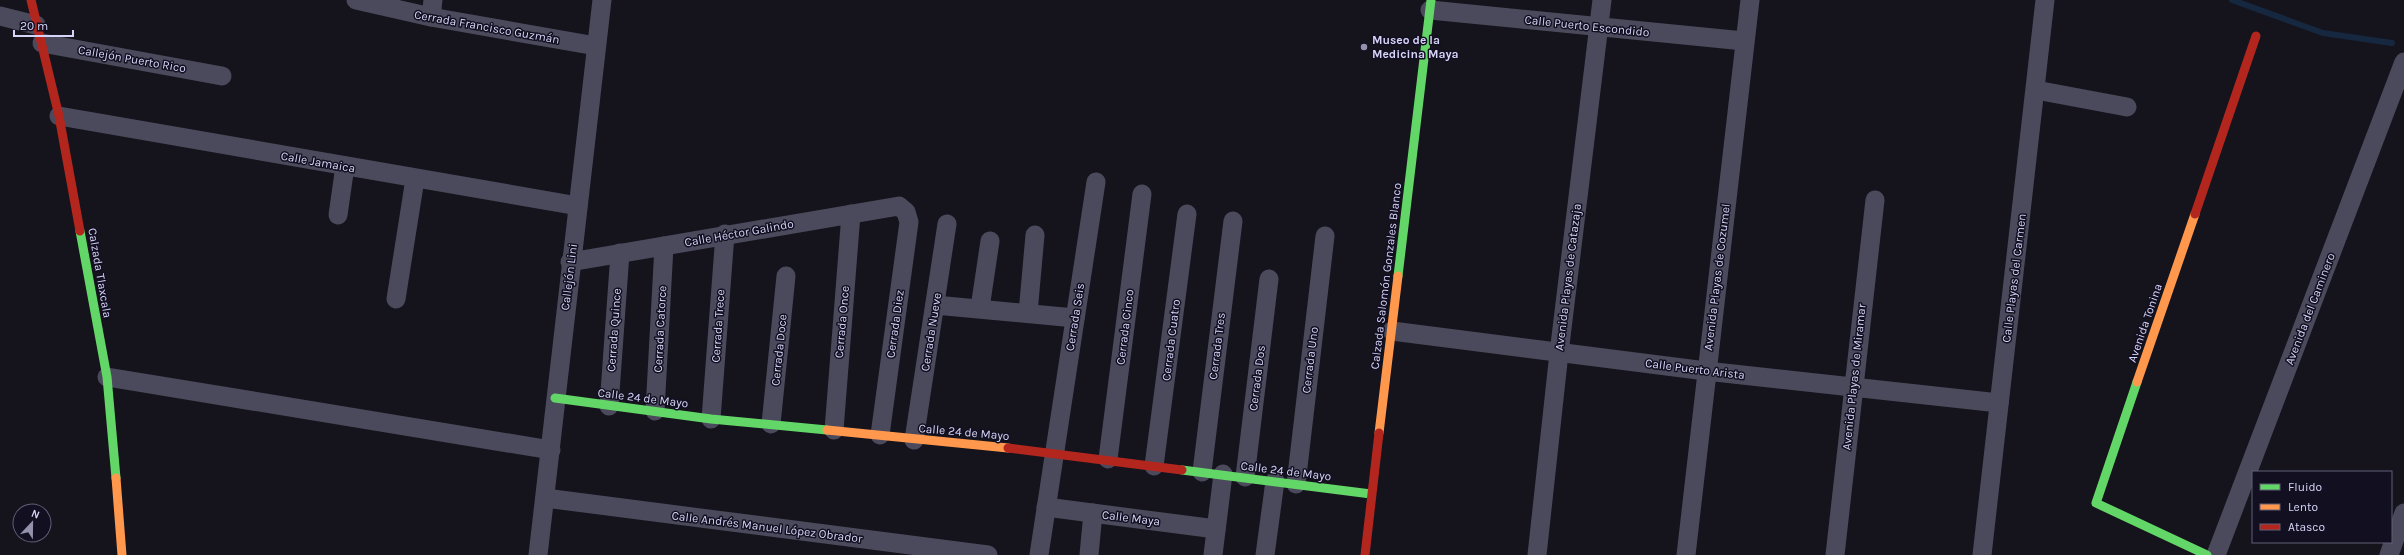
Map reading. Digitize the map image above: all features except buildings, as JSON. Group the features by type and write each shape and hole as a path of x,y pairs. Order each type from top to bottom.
{"street":[{"name":"Calzada Tlaxcala","path":"30,0 42,43 59,116 107,377 122,555"},
{"name":"Cerrada Francisco Guzmán","path":"356,0 432,9 596,46"},
{"name":"Callejón Lini","path":"538,555 551,450 555,398 570,262 602,0"},
{"name":"Avenida Playas de Catazaja","path":"1537,555 1559,353 1602,0"},
{"name":"Avenida Playas de Cozumel","path":"1686,555 1744,41 1750,0"},
{"name":"Calle Playas del Carmen","path":"1982,555 2036,90 2045,0"},
{"name":"Calle Puerto Escondido","path":"1430,5 1598,28 1744,41"},
{"name":"Calzada Salomón Gonzales Blanco","path":"1365,555 1371,494 1392,331 1430,5"},
{"path":"0,16 36,25"},
{"name":"Avenida Tonina","path":"2207,555 2096,503 2256,36"},
{"name":"Callejón Puerto Rico","path":"42,43 222,76"},
{"name":"Avenida del Caminero","path":"2216,555 2404,63"},
{"path":"2036,90 2127,107"},
{"name":"Calle Jamaica","path":"59,116 415,179 578,206"},
{"path":"338,215 344,166"},
{"path":"396,299 415,179"},
{"name":"Cerrada Seis","path":"1039,555 1096,182"},
{"name":"Cerrada Cinco","path":"1108,459 1142,194"},
{"name":"Avenida Playas de Miramar","path":"1835,555 1875,200"},
{"name":"Calle Héctor Galindo","path":"570,262 726,234 899,206 906,212"},
{"name":"Cerrada Diez","path":"880,435 909,222 906,212"},
{"name":"Cerrada Once","path":"834,430 851,214"},
{"name":"Cerrada Cuatro","path":"1154,466 1187,214"},
{"name":"Cerrada Tres","path":"1202,472 1233,221"},
{"name":"Cerrada Nueve","path":"914,440 947,224"},
{"name":"Cerrada Trece","path":"712,419 726,234"},
{"path":"1028,314 1036,235"},
{"name":"Cerrada Uno","path":"1296,484 1325,236"},
{"path":"980,308 990,242"},
{"name":"Cerrada Catorce","path":"655,411 664,246"},
{"name":"Cerrada Quince","path":"609,406 620,253"},
{"name":"Cerrada Doce","path":"771,424 786,276"},
{"name":"Cerrada Dos","path":"1245,477 1269,279"},
{"path":"935,304 1075,318"},
{"name":"Calle Puerto Arista","path":"1392,331 1706,371 1999,403"},
{"path":"107,377 551,450"},
{"name":"Calle 24 de Mayo","path":"555,398 712,419 834,430 914,440 1108,459 1371,494"},
{"path":"1213,555 1223,474"},
{"path":"1265,555 1275,482"},
{"name":"Calle Andrés Manuel López Obrador","path":"545,498 988,555"},
{"name":"Calle Maya","path":"1046,507 1216,529"},
{"path":"1089,555 1093,513"},
{"path":"2390,555 2404,513"}],"waterway":[{"path":"2232,0 2323,33 2392,43"}],"traffic: fast":[{"path":"1398,276 1431,0"},
{"path":"80,231 107,377 116,478"},
{"path":"2137,382 2096,503 2207,555"},
{"path":"555,398 711,419 827,430"},
{"path":"1182,470 1371,494"}],"traffic: slow":[{"path":"2137,382 2195,214"},
{"path":"1379,433 1398,276"},
{"path":"827,430 1008,448"},
{"path":"116,478 122,555"}],"traffic: jam":[{"path":"31,0 59,116 80,231"},
{"path":"2195,214 2256,36"},
{"path":"1365,555 1379,433"},
{"path":"1008,448 1182,470"}],"place":[{"name":"Museo de la Medicina Maya","path":"1364,47"}]}
